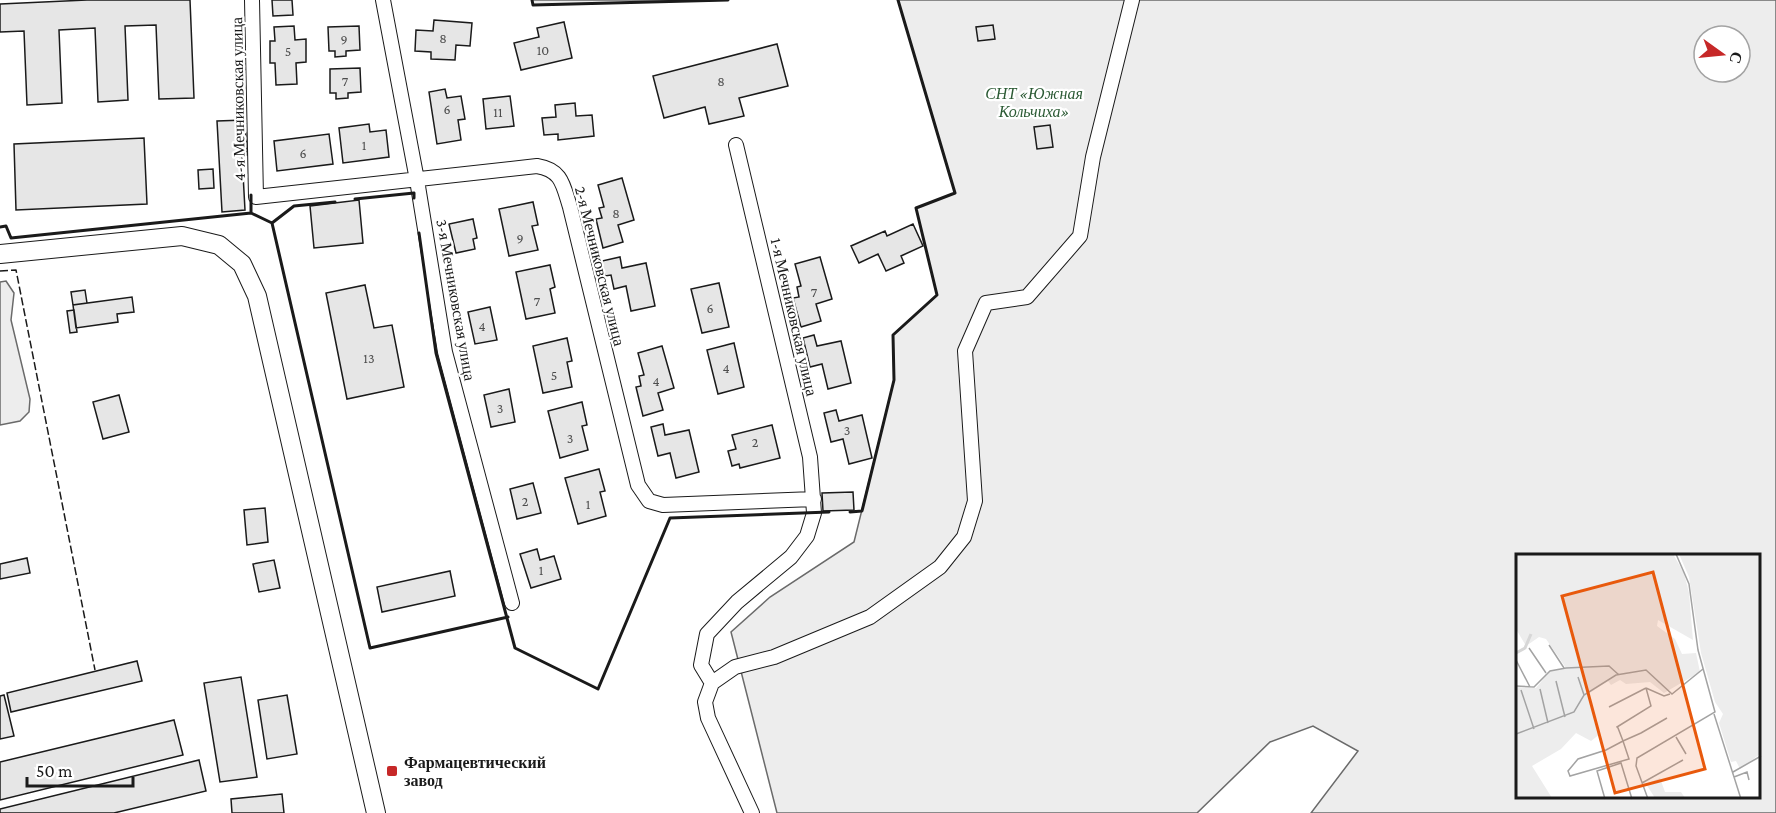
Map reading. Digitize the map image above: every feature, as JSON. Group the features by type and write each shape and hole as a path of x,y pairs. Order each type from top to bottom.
{"main road":[{"path":"0,254 182,236 219,245 242,264 257,296 376,813"}],"street":[{"name":"4-я Мечниковская улица","path":"252,0 256,197"},
{"name":"3-я Мечниковская улица","path":"382,0 417,180 445,352 512,603"},
{"path":"752,813 708,718 705,702 712,683 735,667 774,657 870,616 940,567 964,537 975,501 965,351 986,303 1027,297 1080,236 1094,157 1132,0"},
{"name":"1-я Мечниковская улица","path":"712,683 702,665 707,634 737,602 791,557 807,536 814,513 810,457 736,145"},
{"name":"2-я Мечниковская улица","path":"256,197 537,166 550,168 559,174 570,207 638,484 649,501 663,505 814,499"}],"green space":[{"path":"532,0 728,0 533,5"},
{"name":"СНТ «Южная Кольчиха»","path":"898,0 1776,0 1776,813 1311,813 1358,751 1313,726 1270,742 1197,813 777,813 731,632 770,597 854,542 894,380 893,335 937,295 916,208 955,193"},
{"path":"6,281 14,293 11,320 30,399 29,412 20,421 0,425 0,282"}],"building":[{"path":"87,0 190,0 194,98 159,99 156,25 125,26 128,100 98,102 95,28 59,30 62,103 27,105 24,31 0,32 0,4"},
{"path":"272,0 292,0 293,15 273,16"},
{"path":"434,20 472,23 470,46 456,45 455,60 431,59 431,52 415,51 416,30 433,31"},
{"path":"564,22 572,58 521,70 514,43 539,37 537,28"},
{"path":"993,25 995,39 978,41 976,27"},
{"path":"294,26 295,40 306,39 306,62 296,63 297,84 276,85 275,63 270,63 270,41 275,41 274,27"},
{"path":"359,26 360,50 346,51 346,56 335,57 335,51 329,51 328,27"},
{"path":"777,44 788,86 739,98 744,116 709,124 705,107 664,118 653,76"},
{"path":"360,68 361,92 348,93 348,98 336,99 336,93 330,93 330,69"},
{"path":"445,89 447,98 461,96 465,119 458,120 461,140 437,144 429,92"},
{"path":"510,96 514,126 486,129 483,99"},
{"path":"575,103 576,116 592,115 594,136 558,140 558,134 544,135 542,118 556,117 555,105"},
{"path":"245,120 247,155 242,155 245,210 222,212 217,121"},
{"path":"369,124 370,132 386,130 389,157 343,163 339,128"},
{"path":"1050,125 1053,147 1037,149 1034,127"},
{"path":"329,134 333,164 277,171 274,141"},
{"path":"144,138 147,204 16,210 14,144"},
{"path":"213,169 214,188 199,189 198,170"},
{"path":"622,178 634,220 618,225 623,242 603,248 596,219 602,218 599,208 604,207 598,185"},
{"path":"359,200 363,243 314,248 310,206"},
{"path":"533,202 538,225 532,226 538,250 509,256 499,209"},
{"path":"473,219 477,238 473,239 475,249 456,253 449,224"},
{"path":"913,224 923,246 901,256 904,263 886,271 878,254 859,263 851,246 885,231 887,236"},
{"path":"620,257 622,268 646,263 655,306 631,311 626,286 614,289 611,275 605,276 602,261"},
{"path":"820,257 832,299 816,304 821,321 801,327 793,298 799,297 797,287 801,286 795,264"},
{"path":"550,265 555,287 550,289 555,313 526,319 516,272"},
{"path":"719,283 729,327 702,333 691,289"},
{"path":"365,285 374,328 392,325 404,387 347,399 326,293"},
{"path":"85,290 87,303 73,305 71,292"},
{"path":"132,297 134,312 117,314 118,322 76,328 73,305"},
{"path":"490,307 497,340 475,344 468,312"},
{"path":"74,310 77,332 70,333 67,311"},
{"path":"814,335 817,346 841,341 851,383 828,389 822,364 810,367 803,338"},
{"path":"567,338 572,361 567,362 572,387 543,393 533,346"},
{"path":"734,343 744,387 718,394 707,350"},
{"path":"662,346 674,388 658,393 663,410 643,416 636,387 641,386 639,376 644,375 638,353"},
{"path":"509,389 515,422 491,427 484,395"},
{"path":"119,395 129,432 103,439 93,402"},
{"path":"582,402 587,425 582,426 588,450 560,458 548,411"},
{"path":"836,410 839,421 862,415 872,458 849,464 843,439 831,442 824,413"},
{"path":"663,424 665,435 689,430 699,472 676,478 670,453 658,456 651,427"},
{"path":"772,425 780,458 740,468 739,464 732,466 728,451 736,449 732,435"},
{"path":"599,469 605,491 600,492 606,516 578,524 565,478"},
{"path":"533,483 541,513 517,519 510,489"},
{"path":"853,492 854,510 823,511 822,493"},
{"path":"265,508 268,542 247,545 244,510"},
{"path":"537,549 540,560 554,556 561,579 531,588 520,554"},
{"path":"27,558 30,573 0,579 0,564"},
{"path":"274,560 280,588 259,592 253,564"},
{"path":"450,571 455,596 382,612 377,587"},
{"path":"137,661 142,681 11,712 7,693"},
{"path":"241,677 257,777 220,782 204,683"},
{"path":"4,695 14,736 0,739 0,696"},
{"path":"287,695 297,754 267,759 258,700"},
{"path":"174,720 183,755 0,800 0,762"},
{"path":"199,760 206,791 114,813 0,813 0,809"},
{"path":"282,794 284,813 232,813 231,799"}],"fence":[{"path":"0,271 16,270 95,670"}],"wall":[{"path":"532,0 533,5 728,0"},
{"path":"850,512 862,511 894,380 893,335 937,295 916,208 955,193 898,0"},
{"path":"355,199 414,193 414,198"},
{"path":"251,195 251,213"},
{"path":"272,223 294,206 335,202"},
{"path":"0,227 6,226 11,238 251,213 272,223"},
{"path":"272,223 370,648 508,617"},
{"path":"419,233 436,353 515,648 598,689 670,518 829,512"}],"place":[{"name":"Фармацевтический завод","path":"392,771"}]}
